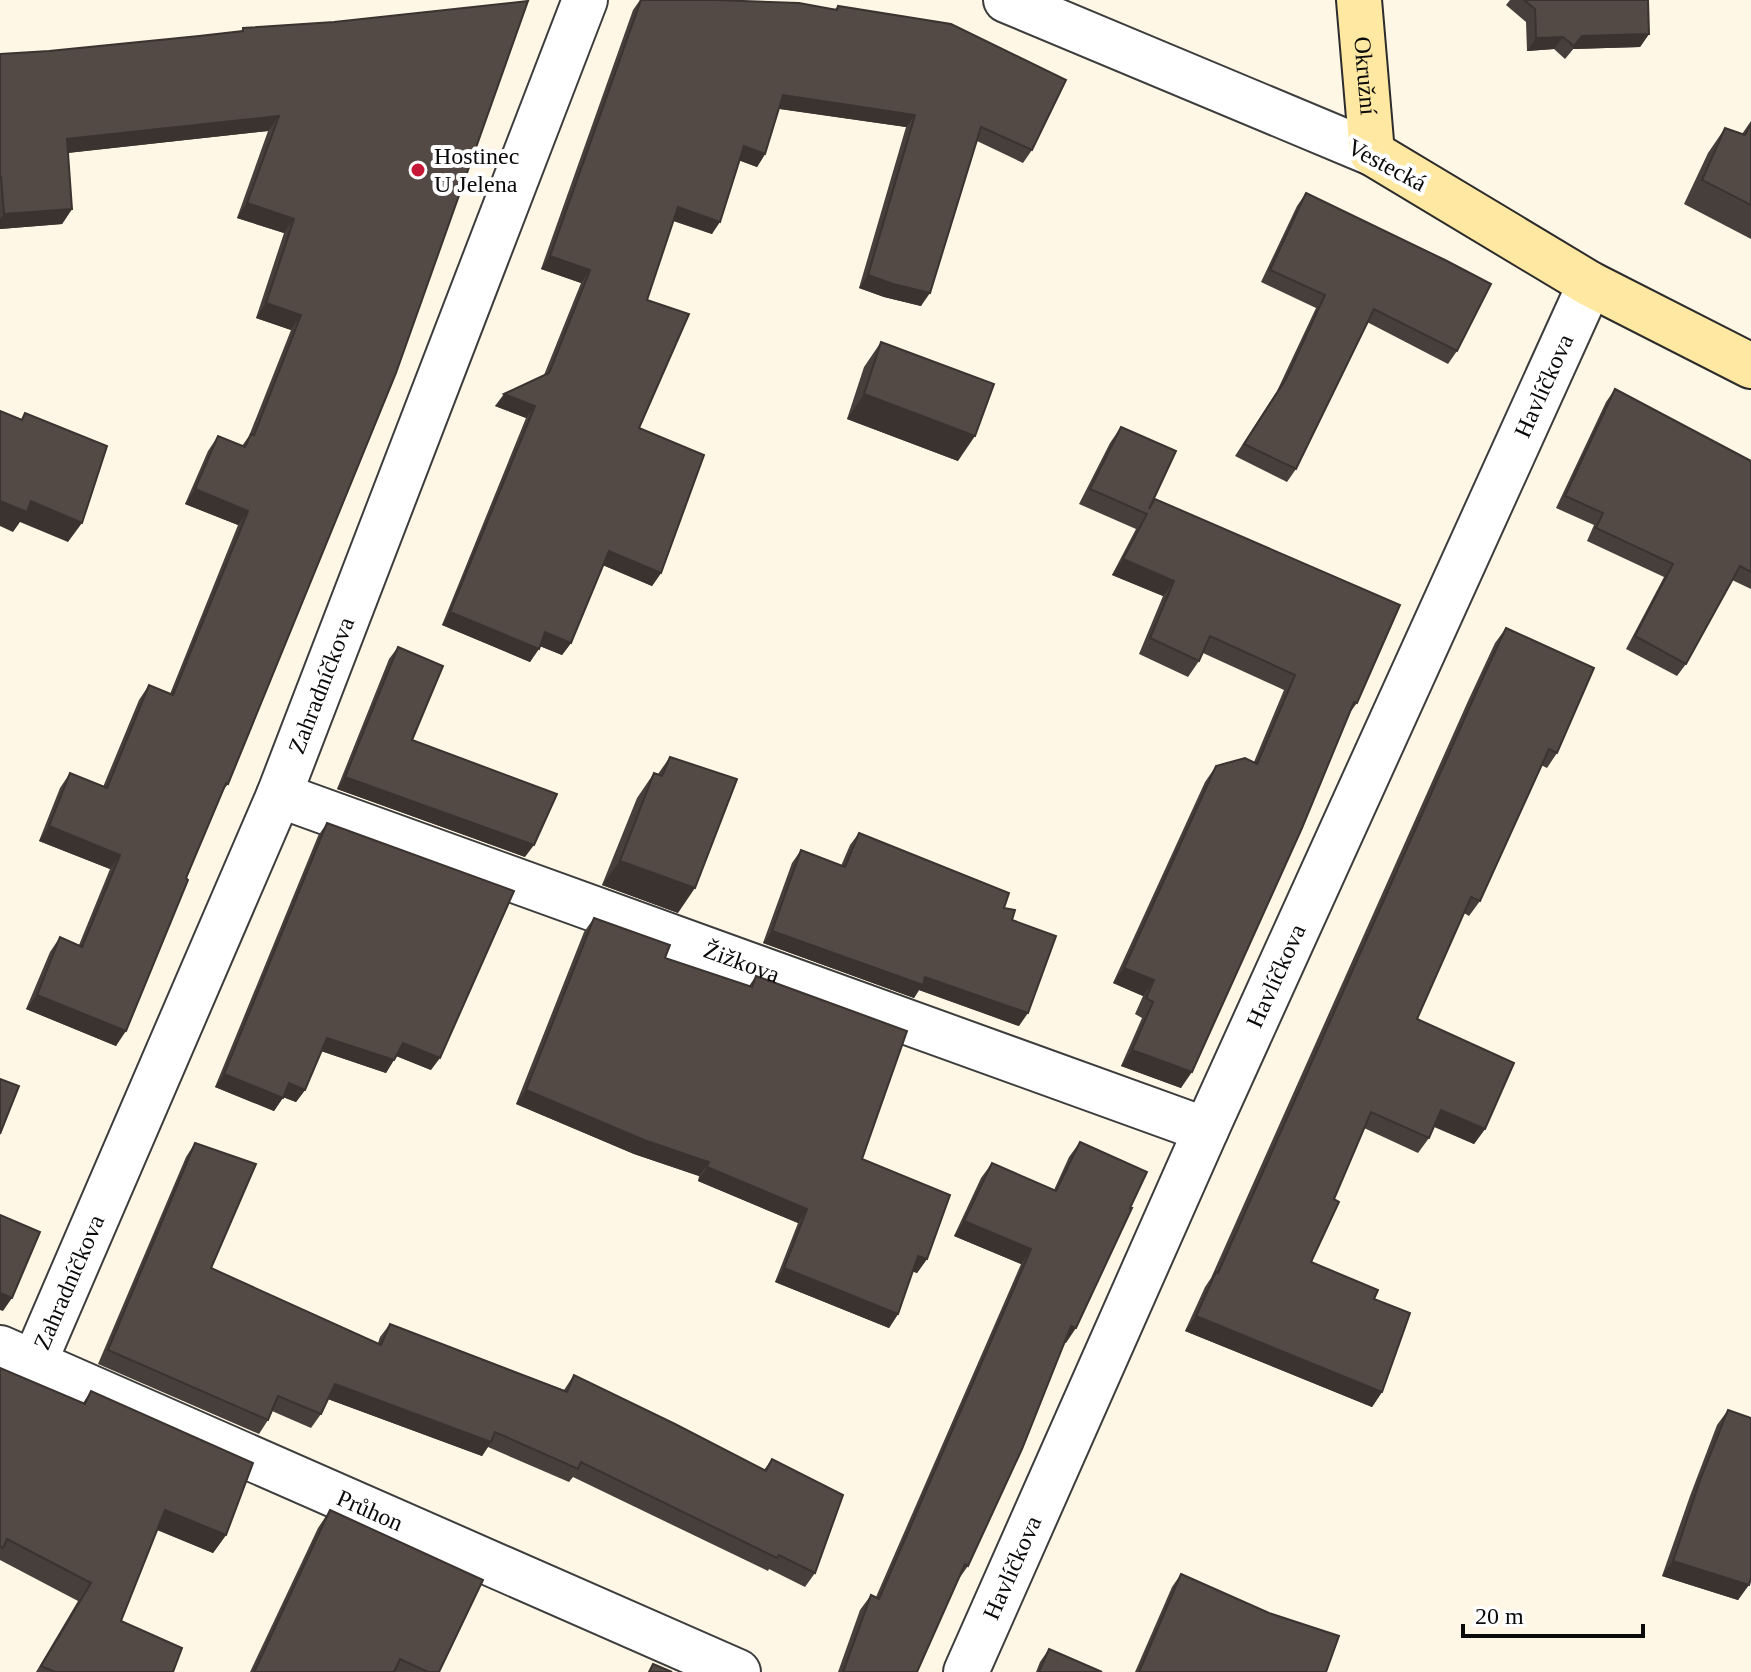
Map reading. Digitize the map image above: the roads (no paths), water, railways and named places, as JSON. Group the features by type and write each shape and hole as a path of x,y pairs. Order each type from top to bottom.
{"street":[{"name":"Zahradníčkova","path":"17,1356 279,795 585,0"},
{"name":"Vestecká","path":"1006,0 1372,153 1590,284 1751,366"},
{"name":"Okružní","path":"1359,0 1372,153"},
{"name":"Havlíčkova","path":"966,1672 1206,1130 1590,284"},
{"name":"Žižkova","path":"279,795 1206,1130"},
{"name":"Průhon","path":"17,1356 738,1672"}],"place":[{"name":"Hostinec U Jelena","path":"418,170"}]}
